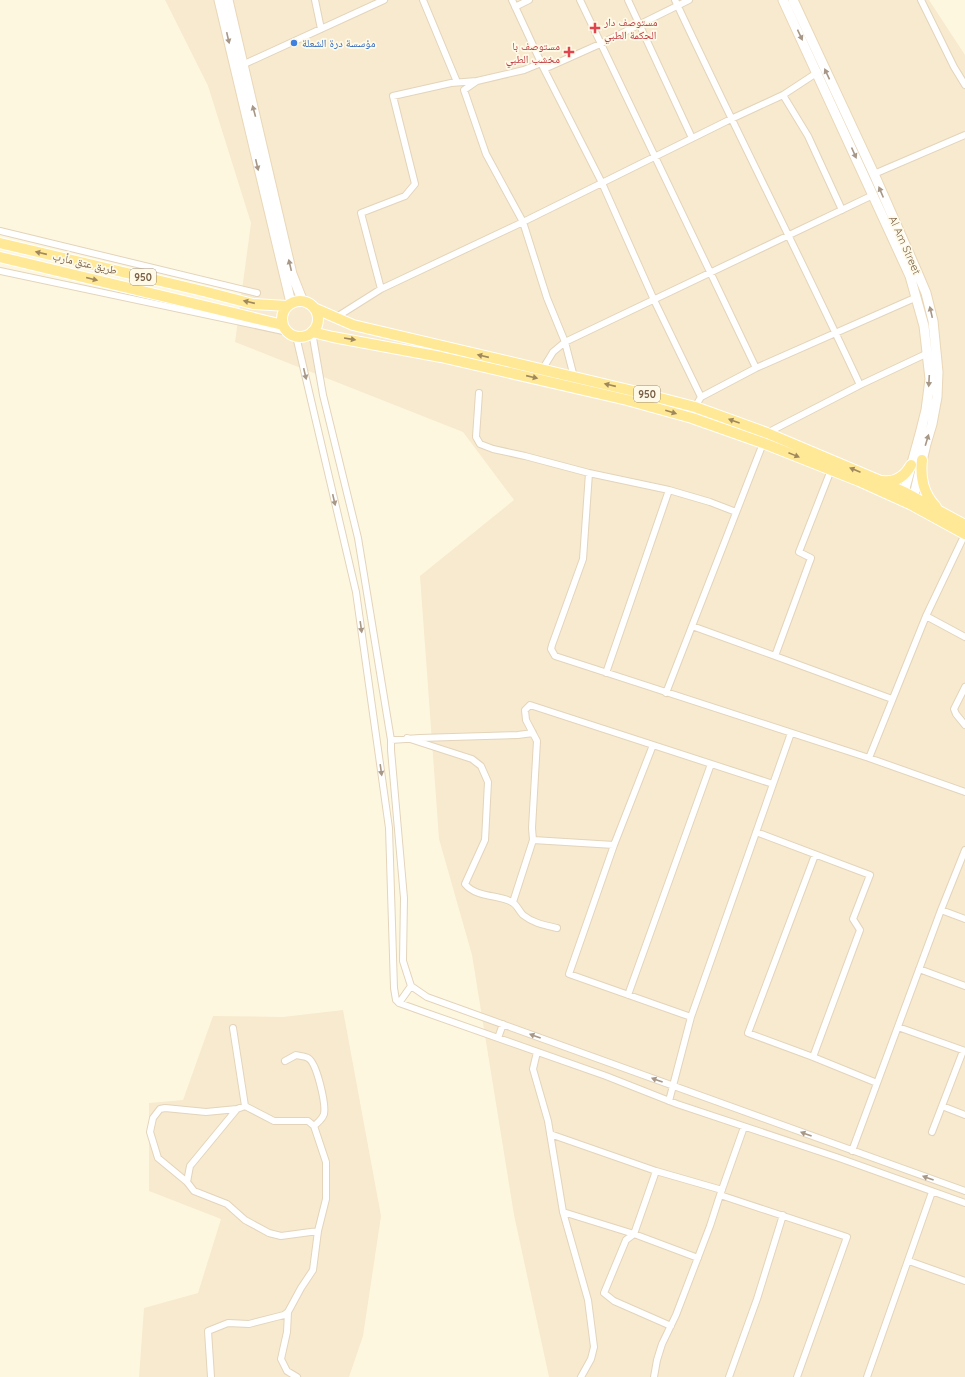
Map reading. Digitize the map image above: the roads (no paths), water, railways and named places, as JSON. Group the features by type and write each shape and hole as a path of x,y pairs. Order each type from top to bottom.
{"main road":[{"path":"219,0 239,66 292,274 303,302"},
{"path":"228,0 239,66 289,304"},
{"name":"Al Am Street","path":"783,0 818,72 910,276 917,297 924,326 930,379 926,410 903,496"},
{"name":"Al Am Street","path":"793,0 874,174 926,293 933,321 938,372 937,397 913,501"},
{"name":"طريق عتق مأرب","path":"0,243 254,304 289,304"},
{"name":"طريق عتق مأرب","path":"0,257 289,331"},
{"path":"299,301 303,302 314,308 317,316 312,332 304,336 289,331 283,313 289,304 299,301"},
{"name":"950","path":"314,308 353,325 542,370 573,382 765,438 876,479 965,534"},
{"name":"950","path":"312,332 441,356 695,407 765,438 831,470 903,496"},
{"path":"922,460 921,474 924,488 930,501 941,511"},
{"path":"876,479 893,481 904,475 911,465"},
{"name":"950","path":"913,501 941,511 965,525"}],"street":[{"path":"315,0 321,29"},
{"path":"239,66 384,0"},
{"path":"423,0 457,82"},
{"path":"512,0 543,66 602,183 654,300 701,396"},
{"path":"515,7 529,0"},
{"path":"580,0 756,368"},
{"path":"628,0 692,138"},
{"path":"381,289 361,213 405,196 415,184 393,96 457,82 477,81 543,66 600,44 640,25 676,3 689,0"},
{"path":"921,0 965,86"},
{"path":"676,3 860,385"},
{"path":"335,318 381,289 523,222 692,138 783,95 818,72"},
{"path":"477,81 464,90 486,154 523,222 548,298 565,342 573,382"},
{"path":"783,95 808,136 842,210"},
{"path":"874,174 965,135"},
{"path":"542,370 553,352 565,342 873,195"},
{"path":"0,231 257,293"},
{"path":"0,270 289,331 356,592 389,828 394,988 396,1000 399,1003 606,1076 669,1101 856,1164 965,1203"},
{"path":"695,407 701,396 756,368 917,297"},
{"path":"312,332 323,395 358,538 391,740 404,898 403,961 411,986 428,996 503,1024 965,1191"},
{"path":"666,693 765,438 860,385 928,352"},
{"path":"479,393 476,437 480,444 493,449 589,473 669,490 710,502 736,512"},
{"path":"775,656 810,558 799,552 831,470"},
{"path":"589,473 583,558 551,649 555,656 869,758 965,792"},
{"path":"606,673 669,490"},
{"path":"869,758 926,616 965,534"},
{"path":"926,616 965,637"},
{"path":"692,626 892,700"},
{"path":"965,687 954,708 956,714 965,725"},
{"path":"513,902 533,840 532,828 537,741 526,720 525,710 530,705 773,784"},
{"path":"391,740 407,738 518,735 532,733"},
{"path":"669,1101 691,1017 792,733"},
{"path":"407,738 472,759 481,766 488,782 485,840 465,884 468,888 480,894 513,902 522,914 535,923 557,928"},
{"path":"653,745 614,845 569,974 691,1017"},
{"path":"379,751 391,750"},
{"path":"628,995 711,764"},
{"path":"756,832 870,875 853,919 860,930 813,1057"},
{"path":"533,840 614,845"},
{"path":"856,1164 855,1152 877,1083 940,910 965,850"},
{"path":"815,854 748,1033 877,1083"},
{"path":"940,910 965,918"},
{"path":"919,969 965,986"},
{"path":"399,1003 411,986"},
{"path":"498,1038 503,1024"},
{"path":"898,1027 964,1051 932,1132"},
{"path":"233,1028 245,1106"},
{"path":"537,1052 533,1068 548,1121 563,1212 588,1300 594,1347 591,1359 581,1377"},
{"path":"285,1061 296,1055 308,1058 315,1066 324,1102 324,1114 321,1120 314,1126"},
{"path":"606,1076 611,1063"},
{"path":"297,1377 288,1371 281,1359 287,1332 288,1312 300,1288 313,1270 318,1231 326,1199 326,1162 314,1126 308,1122 274,1121 245,1106 237,1109 206,1112 165,1108 160,1109 153,1118 150,1132 158,1158 187,1182 194,1191 227,1204 245,1220 269,1233 281,1236 318,1231"},
{"path":"942,1106 965,1115"},
{"path":"187,1182 190,1166 237,1109"},
{"path":"654,1377 657,1360 710,1226 744,1127"},
{"path":"550,1134 847,1237 796,1377"},
{"path":"656,1171 634,1234 626,1240 604,1293 614,1301 671,1326"},
{"path":"867,1377 932,1192"},
{"path":"563,1212 634,1234 698,1258"},
{"path":"729,1377 757,1299 783,1215"},
{"path":"909,1261 965,1281"},
{"path":"211,1377 208,1331 228,1323 249,1324 284,1315 288,1312"}],"place":[{"name":"مستوصف دار الحكمة الطبي","path":"595,28"},
{"name":"مؤسسة درة الشعلة","path":"294,43"},
{"name":"مستوصف با مخشب الطبي","path":"569,52"}]}
